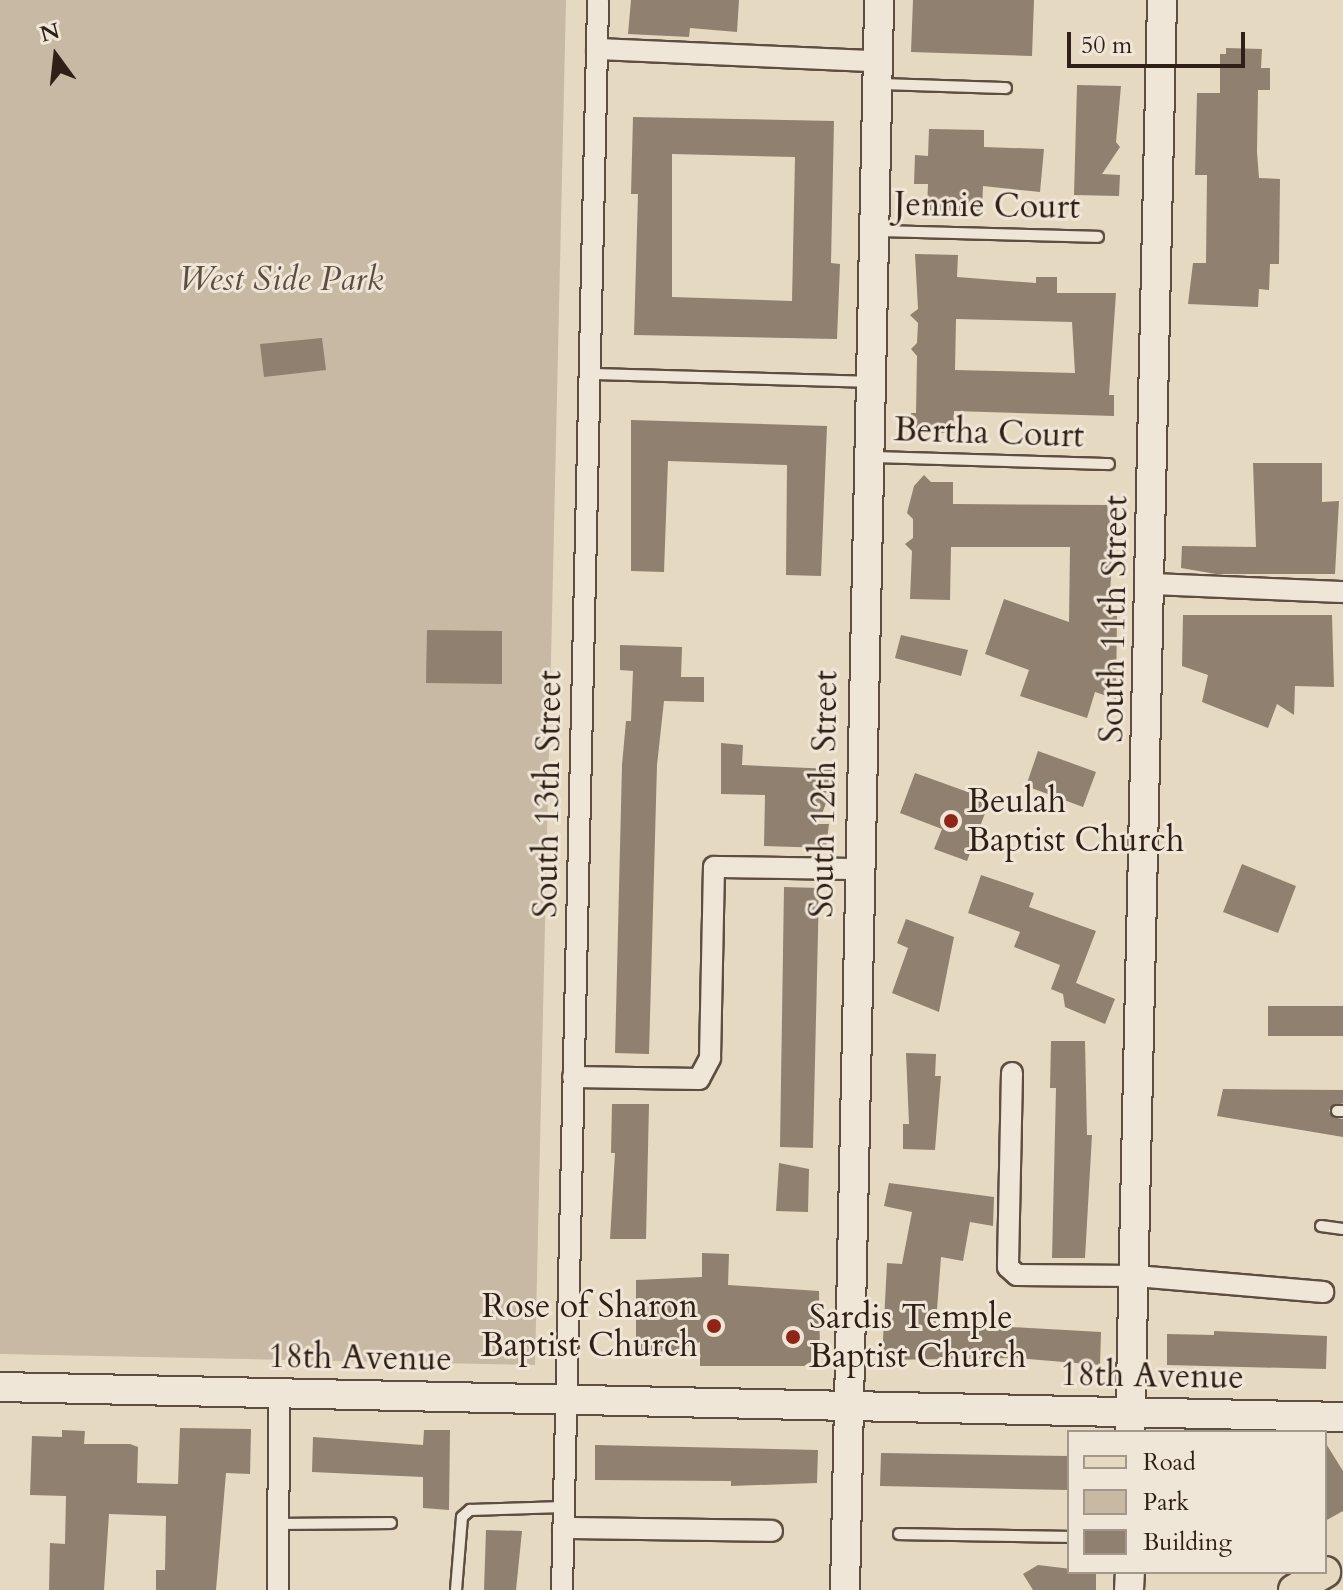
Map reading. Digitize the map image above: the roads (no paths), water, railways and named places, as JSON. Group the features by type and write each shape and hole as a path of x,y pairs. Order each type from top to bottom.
{"street":[{"name":"South 13th Street","path":"562,1590 598,0"},
{"name":"South 12th Street","path":"845,1590 879,0"},
{"name":"South 11th Street","path":"1130,1422 1136,1276 1162,0"},
{"path":"597,49 877,72"},
{"path":"1151,584 1343,592"},
{"path":"573,1077 699,1079 710,1058 714,867 859,869"},
{"path":"1012,1073 1008,1267 1017,1275 1136,1276 1323,1292"},
{"name":"18th Avenue","path":"0,1387 849,1405 1130,1422 1343,1417"},
{"path":"278,1590 279,1392"},
{"path":"563,1528 772,1531"}],"lane":[{"path":"877,72 1006,88"},
{"name":"Jennie Court","path":"874,231 1098,237"},
{"path":"591,374 869,382"},
{"name":"Bertha Court","path":"868,457 1109,464"},
{"path":"1321,1226 1343,1229"},
{"path":"456,1590 462,1517 470,1510 563,1507"},
{"path":"279,1524 391,1523"},
{"path":"899,1534 1067,1537"}],"place":[{"name":"Beulah Baptist Church","path":"951,821"},
{"name":"Rose of Sharon Baptist Church","path":"714,1326"},
{"name":"Sardis Temple Baptist Church","path":"793,1337"}],"park label":[{"name":"West Side Park","path":"281,280"}]}
